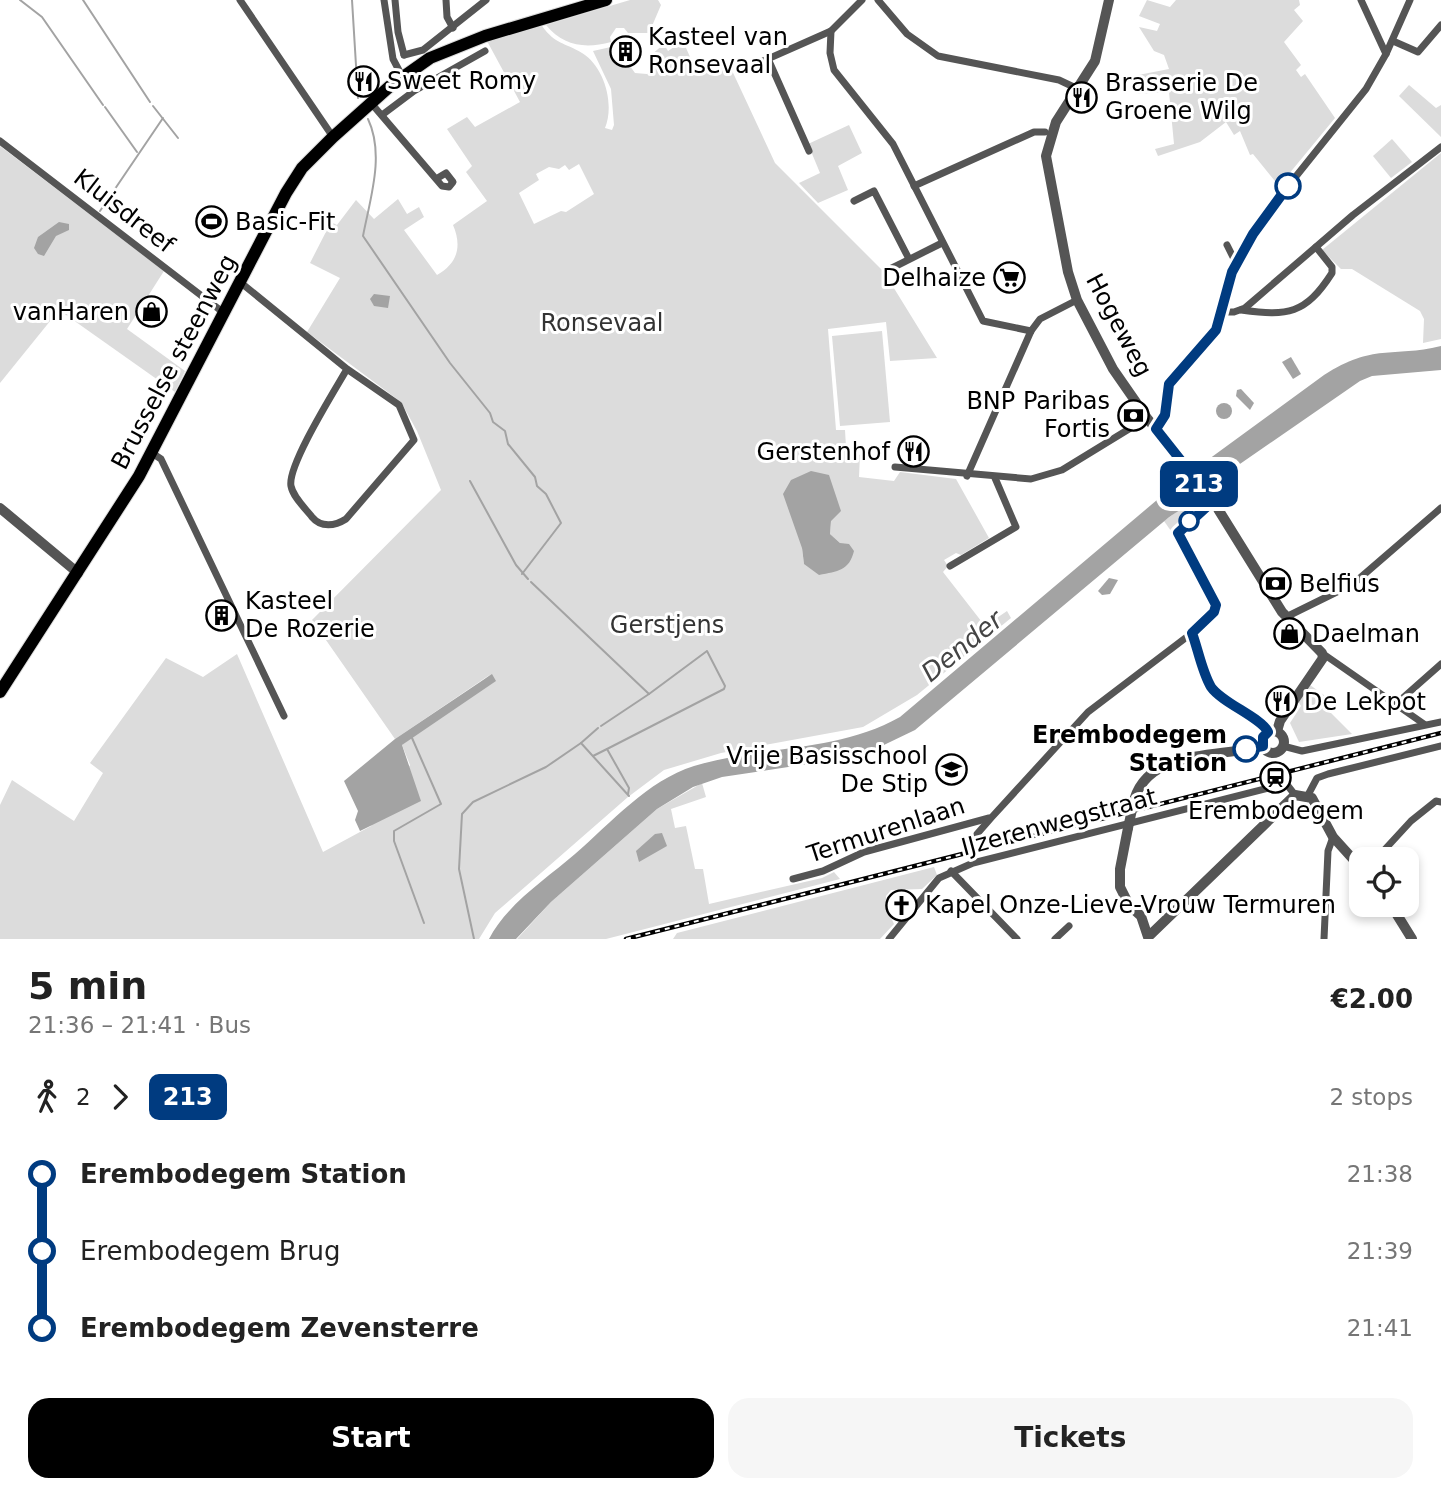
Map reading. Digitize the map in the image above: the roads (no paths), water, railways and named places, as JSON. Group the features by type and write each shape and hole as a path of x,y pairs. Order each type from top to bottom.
{"main road":[{"name":"Brusselse steenweg","path":"0,692 152,453 293,180 400,71 442,45 606,0"}],"street":[{"path":"240,0 334,137"},
{"path":"384,0 404,55 442,45 453,28 486,0"},
{"path":"396,0 393,25 400,71"},
{"path":"446,0 447,17 453,28"},
{"path":"746,69 831,31 862,0"},
{"path":"878,0 907,34 938,56 1059,80 1078,89"},
{"path":"914,186 1034,132 1049,129 1078,89 1099,52 1110,0"},
{"path":"1361,0 1386,54"},
{"path":"1156,429 1165,415 1169,384 1216,330 1219,312 1236,263 1273,205 1346,116 1386,54 1410,0"},
{"path":"1393,41 1418,52 1441,25"},
{"path":"831,31 830,53 835,70 878,123 914,186 983,320 1031,331"},
{"path":"382,115 414,91 485,51"},
{"name":"Brusselse steenweg","path":"400,71 404,55"},
{"path":"769,61 809,151"},
{"path":"371,103 436,179"},
{"name":"Hogeweg","path":"1049,129 1046,169 1055,220 1077,300 1114,369 1147,418 1211,499 1286,617 1322,653"},
{"name":"Kluisdreef","path":"0,141 224,313"},
{"path":"1240,310 1441,147"},
{"path":"854,201 874,191 909,260"},
{"path":"892,268 942,243"},
{"path":"1227,245 1236,263"},
{"path":"1219,312 1240,310 1276,315 1297,310 1308,302 1332,272 1332,267 1316,247"},
{"path":"240,282 347,369 398,405 414,440 346,519 331,525 315,520 293,493 290,483 300,454 347,369"},
{"path":"967,476 1031,331 1040,319 1077,300"},
{"path":"895,467 967,476 1031,479 1062,470 1147,418"},
{"path":"152,453 161,460 167,471 284,716"},
{"path":"950,566 1016,527 995,478"},
{"path":"1211,499 1178,533 1216,605 1214,612 1192,633 1212,687 1249,717 1283,738 1283,746"},
{"path":"0,508 78,572"},
{"path":"1286,617 1353,584 1441,508"},
{"name":"Termurenlaan","path":"977,839 977,834 1088,712 1192,633"},
{"path":"1322,653 1424,724"},
{"path":"1263,746 1263,737 1273,732 1323,658 1322,653"},
{"path":"1397,703 1441,664"},
{"path":"1283,746 1302,751 1441,722"},
{"path":"1165,921 1154,923 1140,916 1129,905 1119,881 1128,828 1140,783 1162,765 1263,746 1275,752 1283,746"},
{"path":"1308,795 1317,778 1441,746"},
{"name":"IJzerenwegstraat","path":"951,871 1280,785 1288,786 1295,795"},
{"path":"1140,916 1147,938 1295,795 1308,795"},
{"path":"1308,795 1333,837 1349,855"},
{"path":"1387,847 1411,821 1436,801 1441,802"},
{"name":"Termurenlaan","path":"793,879 823,871 864,852 991,818"},
{"path":"1324,939 1328,851 1333,837"},
{"path":"889,939 939,878 951,871 1017,939"},
{"path":"1398,917 1412,939"},
{"path":"1055,939 1069,926"}],"waterway":[{"path":"20,0 42,17 103,105"},
{"path":"83,0 150,102"},
{"path":"352,0 358,98"},
{"path":"153,106 178,138"},
{"path":"105,107 137,152"},
{"path":"100,211 163,118"},
{"path":"368,119 373,133 376,162 363,236 450,363 490,413 493,422 505,431 508,444 535,477 537,486 546,494 561,523 522,574"},
{"path":"470,481 516,565 528,579"},
{"path":"531,582 649,694 601,726"},
{"path":"607,749 724,689 725,686 707,651 649,694"},
{"path":"598,728 581,743 629,796"},
{"path":"412,738 441,804 394,831 394,841 424,923"},
{"path":"474,939 459,869 462,814 473,802 546,767 581,743"},
{"path":"593,756 607,749 629,788 628,794"}],"railway":[{"path":"626,939 1441,733"}],"place":[{"name":"Kasteel van Ronsevaal","path":"625,51"},
{"name":"Sweet Romy","path":"364,81"},
{"name":"Brasserie De Groene Wilg","path":"1082,97"},
{"name":"Basic-Fit","path":"212,222"},
{"name":"Delhaize","path":"1009,278"},
{"name":"vanHaren","path":"152,312"},
{"name":"BNP Paribas Fortis","path":"1133,415"},
{"name":"Gerstenhof","path":"913,452"},
{"name":"Belfius","path":"1276,584"},
{"name":"Kasteel De Rozerie","path":"222,615"},
{"name":"Daelman","path":"1289,634"},
{"name":"De Lekpot","path":"1281,702"},
{"name":"Erembodegem Station","path":"1246,749"},
{"name":"Vrije Basisschool De Stip","path":"951,770"},
{"name":"Erembodegem","path":"1276,777"},
{"name":"Kapel Onze-Lieve-Vrouw Termuren","path":"902,905"}],"park label":[{"name":"Ronsevaal","path":"602,323"},
{"name":"Gerstjens","path":"667,625"}],"water label":[{"name":"Dender","path":"962,646"}]}
